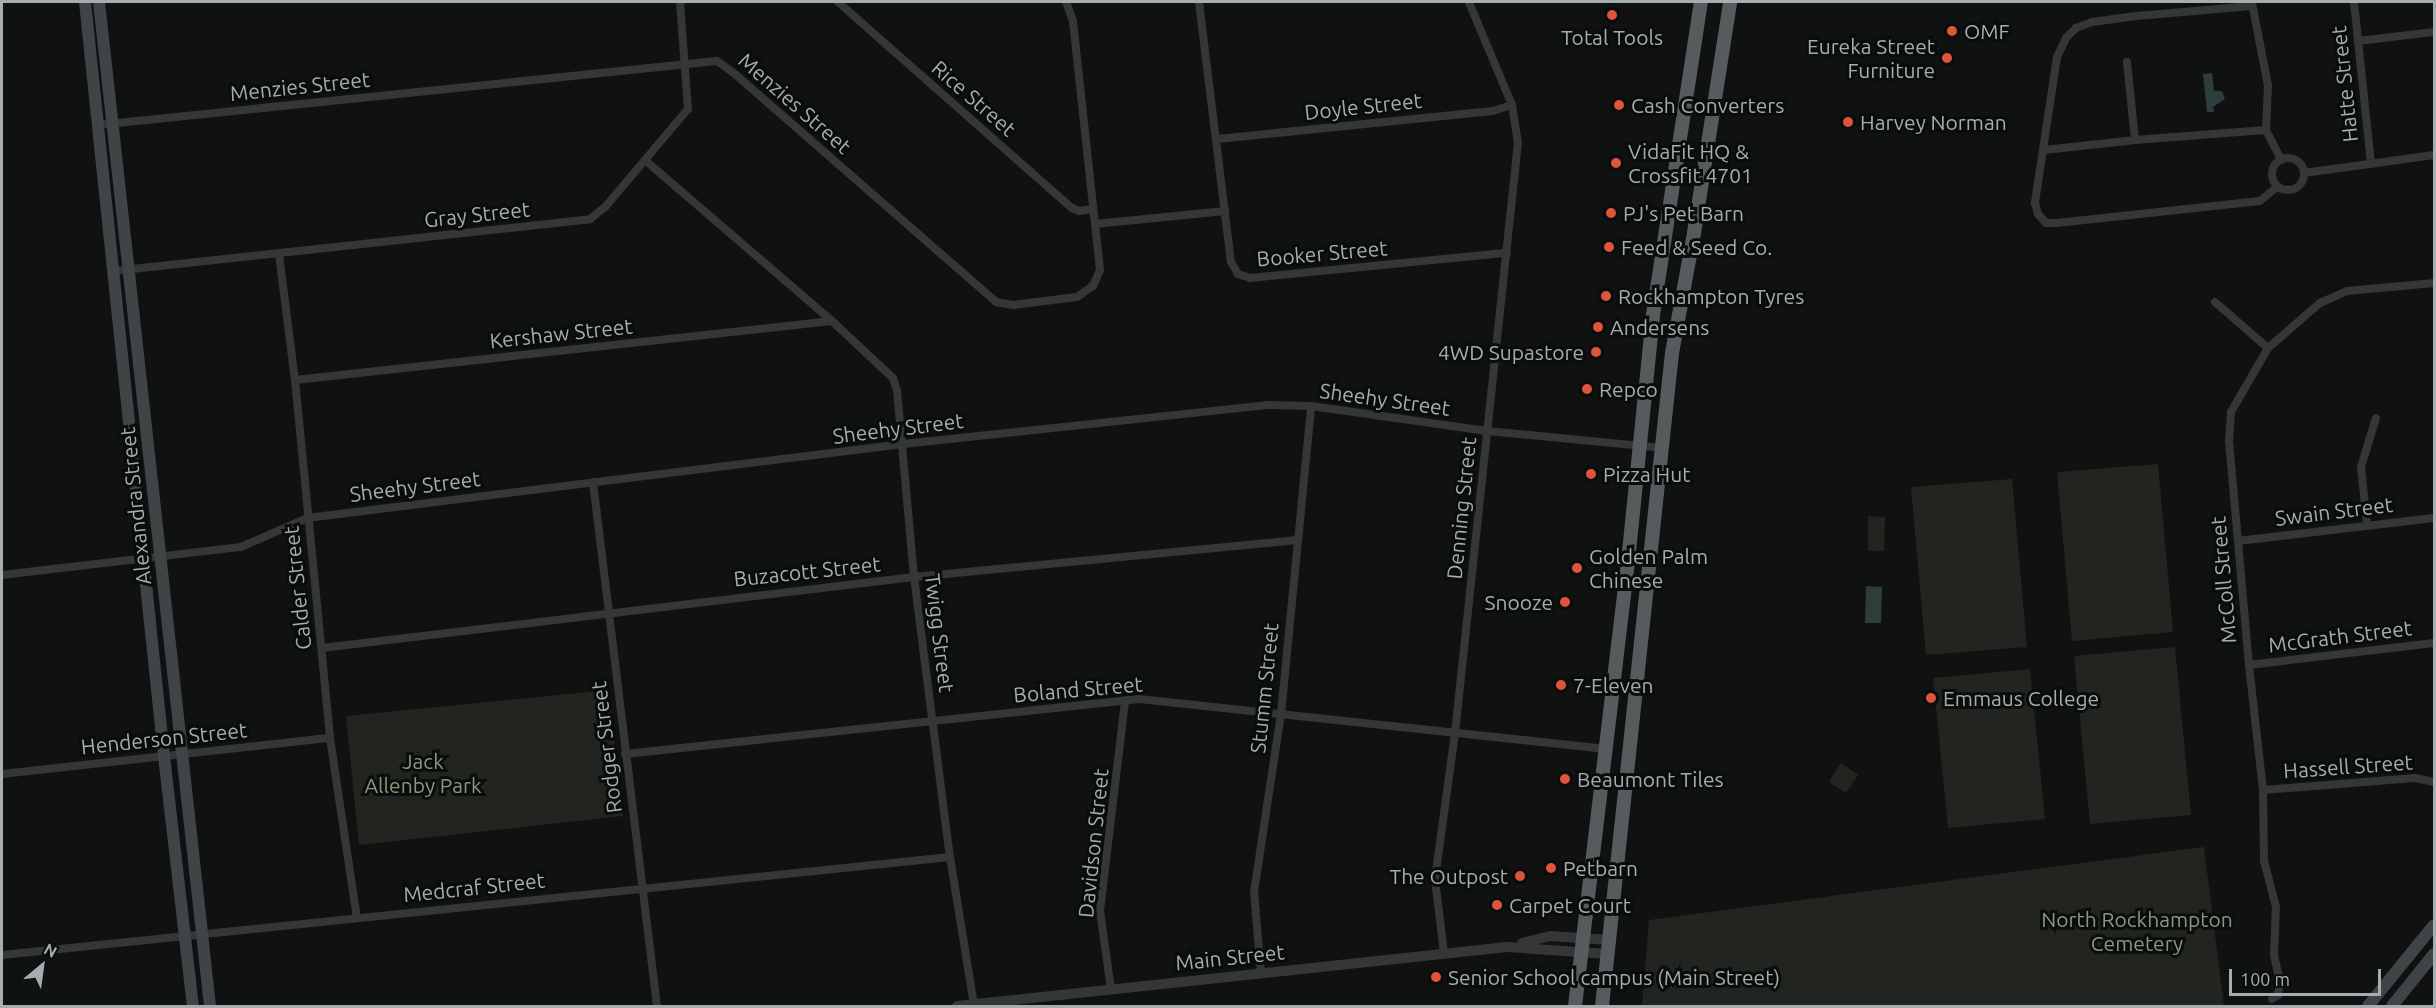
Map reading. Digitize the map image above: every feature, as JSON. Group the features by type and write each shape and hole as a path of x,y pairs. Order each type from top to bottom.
{"highway":[{"path":"1575,1006 1629,552 1653,315 1701,2"},
{"path":"1602,1006 1672,353 1714,112 1730,2"}],"main road":[{"name":"Alexandra Street","path":"84,2 164,756 193,1006"},
{"name":"Alexandra Street","path":"99,2 180,753 210,1006"},
{"path":"2368,1006 2434,925"},
{"path":"2392,1006 2434,954"}],"street":[{"name":"Gray Street","path":"114,271 580,221 599,213 646,161 688,109 680,2"},
{"name":"Rice Street","path":"838,2 1072,208 1079,211 1092,209"},
{"name":"Menzies Street","path":"98,125 717,61 996,302 1013,304 1077,297 1093,286 1100,270 1073,21 1066,2"},
{"name":"Booker Street","path":"1199,2 1234,269 1238,274 1250,278 1507,253"},
{"name":"Denning Street","path":"1444,954 1435,879 1455,733 1518,143 1512,105 1469,2"},
{"name":"Hatte Street","path":"2354,2 2370,164"},
{"path":"2278,186 2260,201 2046,223 2038,214 2035,203 2057,57 2066,38 2076,28 2092,22 2252,4 2268,85 2266,130 2281,160"},
{"path":"2358,41 2434,32"},
{"path":"2127,62 2135,140"},
{"name":"Doyle Street","path":"1217,139 1493,111 1512,105"},
{"path":"2044,150 2266,130"},
{"path":"2304,173 2434,155"},
{"path":"2281,160 2296,160 2304,173"},
{"path":"2278,186 2272,172 2281,160"},
{"name":"Twigg Street","path":"646,161 832,321 892,378 897,390 914,577 950,857 974,1005"},
{"path":"2278,186 2288,189 2297,187 2304,173"},
{"path":"1095,224 1226,211"},
{"name":"Calder Street","path":"279,254 295,380 330,738 357,918"},
{"name":"McColl Street","path":"2272,999 2278,995 2280,983 2274,954 2278,904 2264,861 2264,790 2249,665 2229,441 2231,412 2268,348 2320,303 2347,291 2434,284"},
{"path":"2215,302 2268,348"},
{"name":"Kershaw Street","path":"295,380 832,321"},
{"name":"Sheehy Street","path":"2,575 241,547 307,518 903,444 1269,405 1311,406 1487,432 1662,448"},
{"name":"Stumm Street","path":"1261,973 1254,892 1281,714 1311,406"},
{"path":"2367,524 2361,467 2376,418"},
{"name":"Rodger Street","path":"593,482 657,1006"},
{"name":"Swain Street","path":"2238,541 2367,524 2434,518"},
{"name":"Buzacott Street","path":"322,648 914,577 1297,540"},
{"name":"McGrath Street","path":"2249,665 2434,643"},
{"name":"Boland Street","path":"625,754 1138,699 1605,749"},
{"name":"Davidson Street","path":"1111,989 1100,911 1125,700"},
{"name":"Henderson Street","path":"2,774 330,738"},
{"name":"Hassell Street","path":"2264,790 2415,778 2434,782"},
{"name":"Medcraf Street","path":"2,955 641,887 950,857"},
{"name":"Main Street","path":"957,1006 1023,1003 1111,989 1507,946 1581,944 1609,947"}],"green space":[{"path":"2158,464 2173,632 2072,641 2057,472"},
{"path":"2012,479 2027,647 1926,655 1911,487"},
{"path":"1868,516 1885,517 1884,551 1868,551"},
{"path":"2175,647 2191,815 2090,824 2074,656"},
{"path":"2030,669 2045,819 1948,828 1933,678"},
{"name":"Jack Allenby Park","path":"609,690 623,816 359,845 346,716"},
{"path":"1841,763 1858,775 1846,793 1829,782"},
{"name":"North Rockhampton Cemetery","path":"2204,847 2224,1006 1642,1006 1649,920"}],"shaded area":[{"path":"2212,73 2214,91 2222,91 2225,99 2213,107 2214,112 2207,112 2203,74"},
{"path":"1866,586 1882,587 1881,623 1865,623"}],"place":[{"name":"Total Tools","path":"1612,15"},
{"name":"OMF","path":"1952,31"},
{"name":"Eureka Street Furniture","path":"1947,58"},
{"name":"Cash Converters","path":"1619,105"},
{"name":"Harvey Norman","path":"1848,122"},
{"name":"VidaFit HQ & Crossfit 4701","path":"1616,163"},
{"name":"PJ's Pet Barn","path":"1611,213"},
{"name":"Feed & Seed Co.","path":"1609,247"},
{"name":"Rockhampton Tyres","path":"1606,296"},
{"name":"Andersens","path":"1598,327"},
{"name":"4WD Supastore","path":"1596,352"},
{"name":"Repco","path":"1587,389"},
{"name":"Pizza Hut","path":"1591,474"},
{"name":"Golden Palm Chinese","path":"1577,568"},
{"name":"Snooze","path":"1565,602"},
{"name":"7-Eleven","path":"1561,685"},
{"name":"Emmaus College","path":"1931,698"},
{"name":"Beaumont Tiles","path":"1565,779"},
{"name":"Petbarn","path":"1551,868"},
{"name":"The Outpost","path":"1520,876"},
{"name":"Carpet Court","path":"1497,905"},
{"name":"Senior School campus (Main Street)","path":"1436,977"}]}
